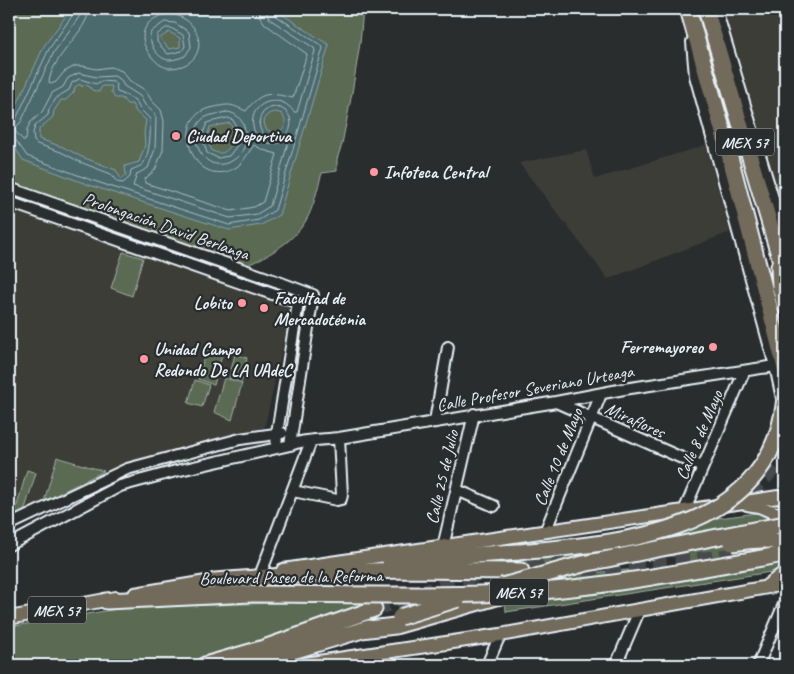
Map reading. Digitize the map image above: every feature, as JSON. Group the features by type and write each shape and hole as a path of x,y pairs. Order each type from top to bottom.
{"highway":[{"name":"MEX 57","path":"706,9 785,276"},
{"name":"MEX 57","path":"688,11 726,142 780,367"},
{"path":"778,255 780,287 785,306"},
{"path":"299,567 518,552 640,536 691,521 718,508 749,484 772,448 780,427 785,397"},
{"name":"MEX 57","path":"246,665 361,630 407,619 448,602 583,564 785,524"},
{"path":"407,619 605,565 737,542 767,541 785,544"},
{"name":"Boulevard Paseo de la Reforma","path":"106,601 250,594 484,594 552,590 616,583 785,554"},
{"path":"214,581 406,570 521,571"},
{"path":"205,665 261,649 374,609"}],"main road":[{"name":"Boulevard Paseo de la Reforma","path":"9,618 130,595 299,567 785,496"},
{"path":"734,502 759,506 785,517"},
{"path":"763,588 785,572"},
{"path":"298,665 355,661 785,584"}],"street":[{"path":"716,9 785,238"},
{"path":"688,11 695,76 780,367 785,415"},
{"name":"Prolongación David Berlanga","path":"9,188 313,295 290,434"},
{"name":"Prolongación David Berlanga","path":"9,202 298,303 277,433"},
{"path":"435,421 448,347"},
{"name":"Calle Profesor Severiano Urteaga","path":"9,544 120,486 276,447 474,414 780,367"},
{"name":"Calle 8 de Mayo","path":"684,511 744,372"},
{"name":"Calle 10 de Mayo","path":"546,532 601,394"},
{"name":"Miraflores","path":"556,402 702,467"},
{"name":"Calle 25 de Julio","path":"443,547 474,414"},
{"path":"276,447 277,433"},
{"path":"9,525 115,473 240,439 277,433 290,434 306,441 293,491 261,573"},
{"path":"290,434 290,445"},
{"path":"293,491 340,499 342,495 339,438"},
{"path":"115,473 120,486"},
{"path":"457,490 494,506"},
{"path":"758,665 785,602"},
{"path":"616,665 639,611"},
{"path":"487,665 500,635"}],"shaded area":[{"path":"724,9 785,9 785,218 724,11"},
{"path":"706,145 730,232 608,279 519,163 586,150 595,179"},
{"name":"Unidad Campo Redondo De LA UAdeC","path":"9,185 297,284 263,434 102,485 79,499 9,527"}],"green space":[{"name":"Ciudad Deportiva","path":"9,9 363,9 352,93 342,144 337,159 337,171 322,173 313,205 300,229 286,243 268,255 242,267 9,185"},
{"path":"123,252 143,258 132,296 111,288"},
{"path":"207,346 223,351 214,385 198,379"},
{"path":"235,354 247,358 242,381 229,378"},
{"path":"224,378 242,383 232,420 214,412"},
{"path":"195,380 209,385 202,407 188,403"},
{"path":"57,457 59,458 104,471 44,501"},
{"path":"27,470 36,473 24,512 14,516"},
{"path":"757,513 775,517 785,524 785,565 771,572 506,612 504,579 683,566 684,555 533,566 488,567 487,562 542,553 642,547 634,529"},
{"path":"334,601 387,602 261,647 193,665 9,665 9,627 123,608"}],"water":[{"name":"Ciudad Deportiva","path":"71,9 274,9 329,45 279,215 261,225 229,230 89,185 23,160 9,139 9,122 44,46","holes":["169,32 180,38 180,47 169,49 160,38","80,84 82,87 84,84 92,90 99,92 102,86 112,86 111,92 115,98 122,98 127,104 132,104 136,112 146,120 145,145 139,162 125,166 126,175 121,179 116,170 82,157 63,147 39,139 39,129 53,117 54,111 61,100 66,100 74,92 75,87","270,113 282,114 285,121 283,128 275,134 266,129 264,123 265,117","230,123 234,131 234,142 224,152 212,151 207,138 210,127"]}],"tunnel":[{"path":"729,507 759,484 785,456"},
{"path":"374,609 505,565 562,554"},
{"path":"583,569 681,562 744,554"}],"place":[{"name":"Ciudad Deportiva","path":"176,136"},
{"name":"Infoteca Central","path":"374,172"},
{"name":"Lobito","path":"242,303"},
{"name":"Facultad de Mercadotécnia","path":"264,308"},
{"name":"Ferremayoreo","path":"713,347"},
{"name":"Unidad Campo Redondo De LA UAdeC","path":"144,359"}]}
